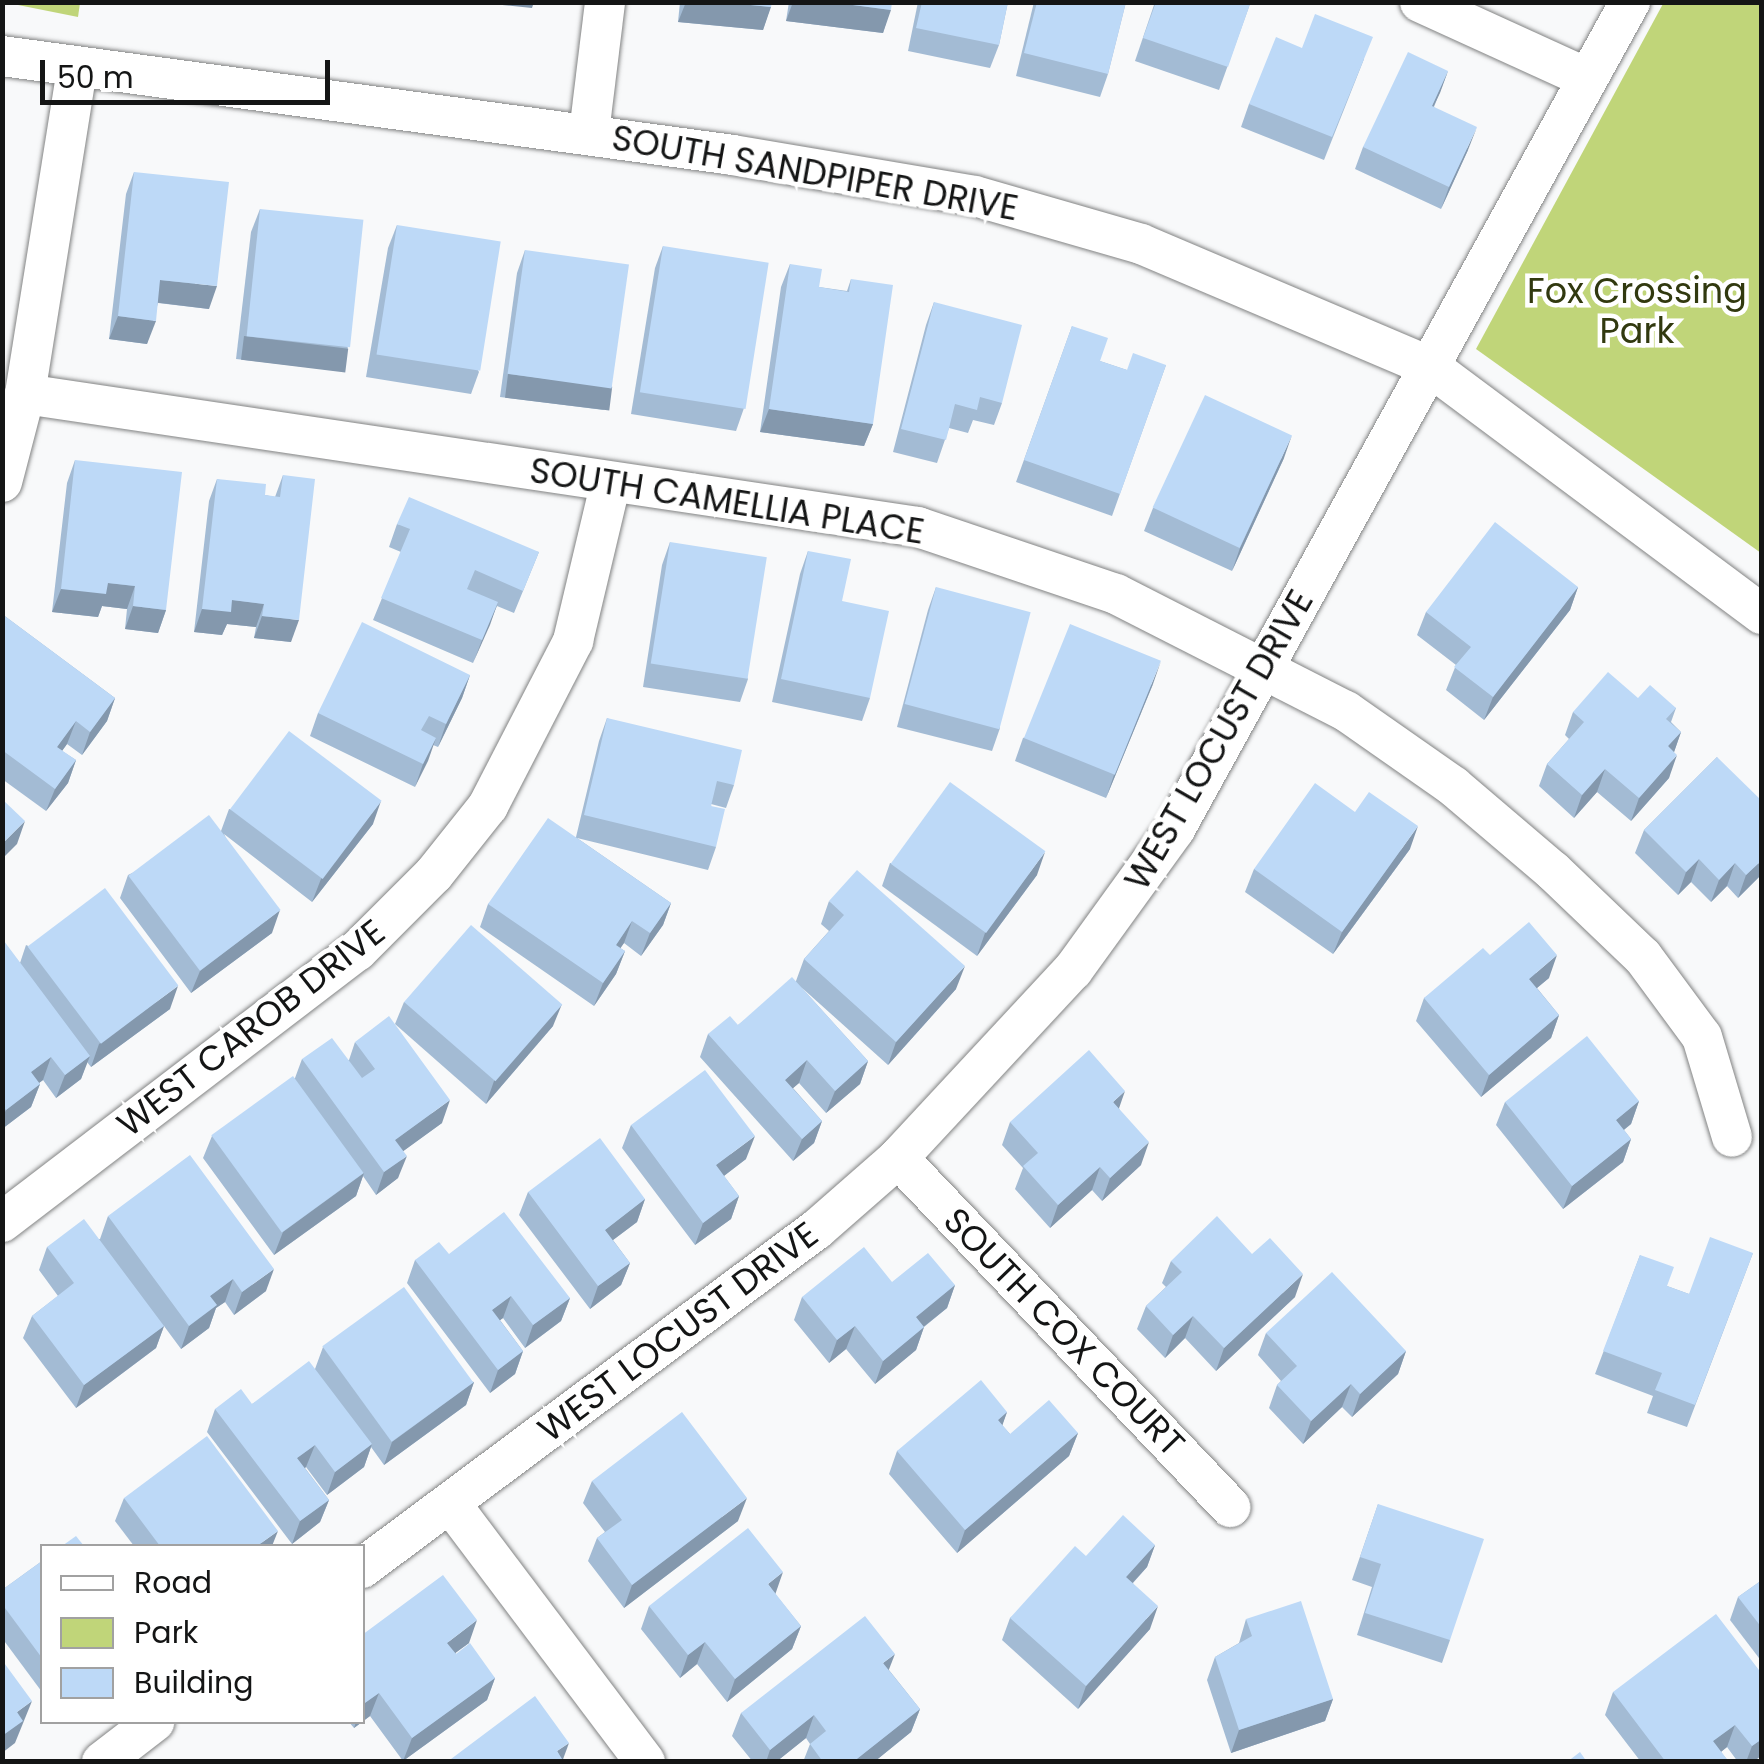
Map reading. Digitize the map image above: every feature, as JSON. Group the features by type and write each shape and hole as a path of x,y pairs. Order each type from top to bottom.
{"street":[{"path":"589,133 605,2"},
{"path":"1420,2 1587,78"},
{"name":"WEST LOCUST DRIVE","path":"365,1566 817,1229 898,1158 1073,970 1175,829 1630,2"},
{"name":"SOUTH SANDPIPER DRIVE","path":"2,56 589,133 975,196 1056,218 1218,272 1429,366 1762,614"},
{"path":"2,482 26,394 78,68"},
{"name":"SOUTH CAMELLIA PLACE","path":"26,394 918,527 1116,594 1346,711 1452,786 1643,957 1702,1037 1732,1137"},
{"name":"WEST CAROB DRIVE","path":"2,1222 357,951 434,874 488,806 572,641 611,482"},
{"name":"SOUTH COX COURT","path":"898,1158 1230,1507"},
{"path":"450,1503 644,1762"},
{"path":"102,1762 151,1724"}],"green space":[{"path":"3,2 80,2 80,3 78,17"},
{"name":"Fox Crossing Park","path":"1664,2 1761,3 1761,553 1476,349"}],"building":[{"path":"720,2 772,2 771,7"},
{"path":"830,2 892,2 891,10"},
{"path":"922,2 1008,2 999,45 916,28"},
{"path":"1037,2 1126,2 1108,74 1024,53"},
{"path":"1156,2 1250,4 1228,67 1143,38"},
{"path":"1315,14 1373,37 1332,137 1249,104 1276,37 1302,48"},
{"path":"1408,52 1448,71 1432,106 1477,127 1449,187 1363,147"},
{"path":"134,172 229,182 217,286 160,280 156,321 118,316"},
{"path":"260,209 363,220 350,347 247,336"},
{"path":"397,225 501,241 480,371 377,354"},
{"path":"663,246 769,263 746,409 640,392"},
{"path":"525,250 629,265 612,388 508,374"},
{"path":"790,264 822,269 819,287 849,292 851,279 893,285 873,424 769,409"},
{"path":"934,302 1022,325 1002,403 980,397 977,410 955,404 946,440 901,429"},
{"path":"1072,326 1108,338 1100,361 1127,370 1133,353 1166,365 1120,494 1024,460"},
{"path":"1205,395 1292,436 1240,548 1153,507"},
{"path":"75,460 182,472 166,610 133,606 135,586 108,583 106,594 61,589"},
{"path":"283,475 315,479 299,620 262,616 264,604 232,600 231,612 202,609 217,479 266,484 265,495 280,497"},
{"path":"409,497 539,552 523,591 475,570 467,589 498,602 482,640 381,598 410,529 397,524"},
{"path":"1495,522 1578,587 1493,697 1454,667 1471,647 1426,612"},
{"path":"670,542 767,557 748,679 651,663"},
{"path":"808,551 851,559 842,601 889,611 870,698 781,679"},
{"path":"936,587 1031,612 999,729 905,704"},
{"path":"2,614 115,698 90,732 76,721 57,747 76,760 55,789 2,750"},
{"path":"362,622 470,675 446,724 429,716 421,730 436,738 423,764 318,713"},
{"path":"1070,624 1161,661 1115,775 1024,738"},
{"path":"1608,672 1638,698 1650,685 1676,708 1666,719 1681,732 1668,746 1677,755 1639,798 1605,769 1582,795 1547,764 1584,722 1573,712"},
{"path":"607,718 742,750 734,785 717,781 711,806 725,809 716,847 584,815"},
{"path":"289,731 382,801 323,879 230,809"},
{"path":"1717,757 1762,801 1762,860 1746,875 1735,863 1719,880 1699,859 1686,872 1644,830"},
{"path":"950,782 1045,851 986,933 891,864"},
{"path":"1315,783 1355,812 1369,792 1418,826 1342,932 1254,869"},
{"path":"2,799 25,821 2,844"},
{"path":"209,815 281,910 200,971 128,876"},
{"path":"548,818 671,903 650,933 632,921 616,945 625,951 603,983 488,904"},
{"path":"857,870 965,966 896,1042 804,959 844,915 829,901"},
{"path":"105,888 178,985 101,1044 28,946"},
{"path":"1529,922 1557,955 1529,979 1559,1015 1489,1075 1424,998 1483,948 1490,955"},
{"path":"471,925 562,1004 495,1081 404,1002"},
{"path":"4,941 90,1056 65,1075 51,1057 31,1072 40,1084 6,1110 2,1106"},
{"path":"792,977 868,1061 835,1091 807,1060 785,1080 822,1121 802,1139 708,1034 730,1016 738,1025"},
{"path":"389,1016 450,1100 395,1140 407,1156 384,1172 302,1059 332,1038 362,1078 375,1069 355,1042"},
{"path":"1587,1036 1639,1101 1616,1120 1631,1139 1572,1186 1505,1102"},
{"path":"1089,1050 1125,1091 1113,1102 1149,1142 1110,1178 1100,1167 1058,1205 1023,1166 1038,1153 1010,1122"},
{"path":"705,1070 755,1136 716,1165 739,1196 703,1223 631,1125"},
{"path":"293,1076 364,1173 282,1232 211,1135"},
{"path":"600,1138 645,1199 605,1230 630,1263 598,1286 528,1192"},
{"path":"190,1155 274,1269 242,1292 233,1279 210,1296 217,1305 189,1326 108,1216"},
{"path":"504,1212 570,1298 533,1325 511,1296 492,1310 523,1351 498,1370 415,1260 439,1242 449,1254"},
{"path":"1217,1216 1252,1254 1270,1238 1303,1274 1224,1348 1193,1316 1173,1335 1146,1306 1182,1272 1171,1261"},
{"path":"84,1219 164,1326 84,1385 32,1316 74,1283 47,1247"},
{"path":"1710,1237 1753,1253 1695,1405 1655,1390 1662,1373 1603,1351 1640,1255 1674,1267 1667,1286 1689,1294"},
{"path":"864,1247 892,1282 928,1253 955,1285 916,1317 924,1327 883,1361 855,1326 837,1340 802,1297"},
{"path":"1332,1272 1406,1351 1360,1394 1351,1384 1311,1421 1277,1385 1297,1366 1266,1333"},
{"path":"404,1287 473,1382 392,1442 322,1346"},
{"path":"309,1361 372,1444 335,1472 315,1445 297,1458 329,1500 300,1521 215,1409 241,1389 252,1404"},
{"path":"981,1380 1007,1412 998,1420 1010,1434 1049,1400 1078,1433 965,1530 897,1451"},
{"path":"682,1412 747,1498 632,1585 597,1538 622,1520 592,1481"},
{"path":"207,1436 278,1531 260,1544 158,1544 124,1498"},
{"path":"1378,1504 1484,1539 1450,1640 1365,1613 1381,1564 1360,1557"},
{"path":"1123,1515 1155,1545 1126,1577 1158,1606 1086,1686 1010,1618 1075,1546 1086,1556"},
{"path":"748,1528 783,1572 768,1584 801,1626 735,1679 705,1642 688,1655 649,1606"},
{"path":"76,1536 82,1544 65,1544"},
{"path":"40,1562 40,1655 2,1604 2,1590"},
{"path":"443,1575 477,1620 447,1643 456,1654 470,1643 495,1678 412,1738 379,1693 365,1703 365,1633"},
{"path":"1762,1580 1762,1628 1738,1597"},
{"path":"1301,1601 1333,1699 1239,1730 1215,1657 1252,1636 1246,1619"},
{"path":"1716,1614 1762,1674 1762,1739 1752,1746 1735,1725 1713,1741 1729,1762 1666,1762 1613,1692"},
{"path":"865,1616 895,1654 883,1663 920,1709 853,1762 823,1762 810,1744 826,1731 814,1715 770,1750 741,1713"},
{"path":"2,1660 32,1701 17,1712 23,1721 2,1736"},
{"path":"535,1696 569,1743 557,1751 564,1762 447,1762"},
{"path":"1580,1752 1587,1762 1567,1762"}]}
